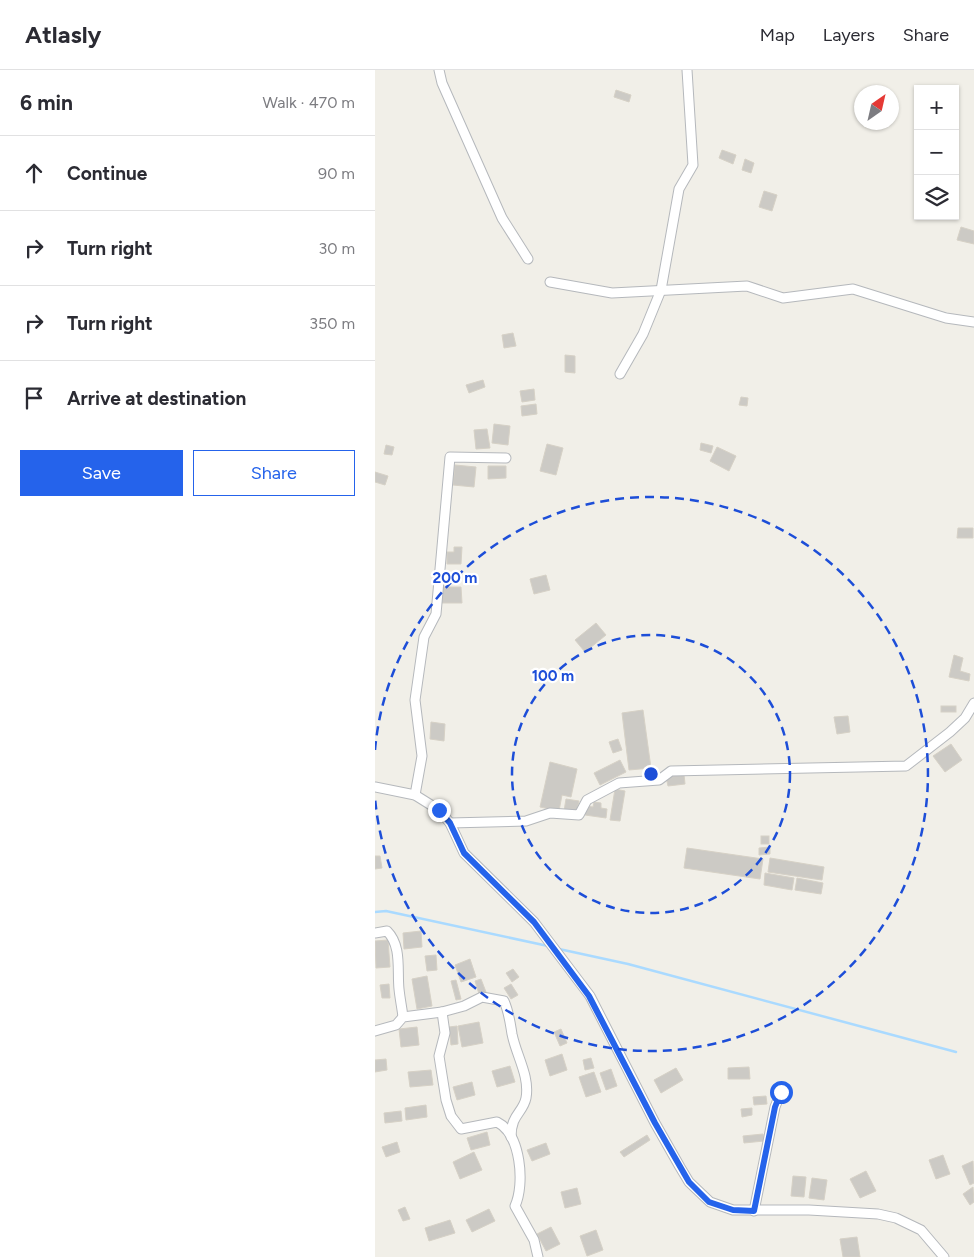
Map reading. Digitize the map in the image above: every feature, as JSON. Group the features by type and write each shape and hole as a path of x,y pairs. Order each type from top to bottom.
{"street":[{"path":"439,70 442,83 502,218 528,259"},
{"path":"620,374 643,334 661,290 679,189 693,166 687,70"},
{"path":"550,282 612,293 747,286 783,298 853,289 946,318 974,322"},
{"path":"415,795 422,756 415,700 424,637 436,614 451,457 506,458"},
{"path":"450,823 526,821 550,813 579,815 587,800 619,783 659,780 671,771 906,766 950,732 965,718 974,704"},
{"path":"375,787 415,795 439,810 450,823 464,853 534,922 589,996 655,1123 689,1182 709,1202 733,1210 809,1210 878,1214 896,1218 921,1230 943,1257"},
{"path":"375,933 387,931 393,936 397,948 403,1017"},
{"path":"375,1031 396,1025 403,1017 442,1012 465,1006 482,997 504,1001 510,1015 512,1035 526,1086 526,1100 511,1123 511,1140"},
{"path":"442,1012 445,1033 439,1056 446,1100 451,1116 461,1129 465,1130 497,1122 507,1131 519,1155 520,1195 515,1206 534,1240 538,1257"},
{"path":"754,1211 775,1107 781,1092"}],"building":[{"path":"616,90 631,95 629,102 614,97"},
{"path":"722,150 736,155 733,164 719,158"},
{"path":"745,159 754,163 751,173 742,170"},
{"path":"764,191 777,195 772,211 759,207"},
{"path":"961,227 974,231 974,244 957,240"},
{"path":"513,333 516,346 504,348 502,335"},
{"path":"565,355 575,356 575,373 565,372"},
{"path":"483,380 485,387 469,393 466,385"},
{"path":"534,389 535,400 522,402 520,391"},
{"path":"741,397 748,398 747,406 739,405"},
{"path":"536,404 537,414 522,416 521,406"},
{"path":"494,424 510,426 508,445 492,443"},
{"path":"487,429 490,448 476,449 474,430"},
{"path":"701,443 713,446 711,453 700,450"},
{"path":"547,444 563,448 556,475 540,471"},
{"path":"386,445 394,447 392,455 384,454"},
{"path":"717,447 736,456 729,471 710,461"},
{"path":"455,465 476,467 474,487 453,485"},
{"path":"488,466 506,466 506,478 488,479"},
{"path":"375,472 388,476 385,485 375,482"},
{"path":"958,528 973,528 973,538 957,538"},
{"path":"454,547 462,547 461,564 447,564 447,552 454,552"},
{"path":"546,575 550,590 534,594 530,579"},
{"path":"440,587 461,587 462,603 440,603"},
{"path":"596,623 606,635 585,652 575,640"},
{"path":"954,655 963,658 960,671 970,674 969,681 949,677"},
{"path":"941,706 956,706 956,712 941,712"},
{"path":"643,710 651,768 629,770 622,713"},
{"path":"848,716 850,732 837,734 834,717"},
{"path":"431,722 445,724 444,741 430,739"},
{"path":"618,739 622,750 613,753 609,742"},
{"path":"951,744 962,760 945,772 933,756"},
{"path":"620,760 626,772 600,785 594,773"},
{"path":"550,762 577,769 571,797 562,795 559,811 540,807"},
{"path":"684,774 685,784 668,786 666,777"},
{"path":"615,789 625,791 620,821 610,820"},
{"path":"566,799 579,801 576,814 564,811"},
{"path":"594,802 601,803 601,808 607,809 606,818 585,815 586,806 593,807"},
{"path":"761,836 769,836 769,844 761,844"},
{"path":"770,847 770,854 759,855 759,848"},
{"path":"687,848 763,859 760,879 684,868"},
{"path":"375,856 380,856 382,868 375,869"},
{"path":"770,858 824,867 822,880 768,872"},
{"path":"765,873 794,878 792,890 764,885"},
{"path":"797,878 823,883 821,894 795,890"},
{"path":"421,931 422,947 404,949 403,933"},
{"path":"388,940 390,967 376,968 375,941"},
{"path":"436,955 437,970 427,971 425,956"},
{"path":"470,959 476,977 461,982 455,965"},
{"path":"513,969 519,977 512,982 506,973"},
{"path":"427,976 432,1006 417,1009 412,979"},
{"path":"481,979 486,992 479,994 475,981"},
{"path":"456,980 461,999 456,1000 451,981"},
{"path":"389,984 390,998 382,998 380,985"},
{"path":"511,984 518,995 511,999 504,988"},
{"path":"479,1022 483,1043 462,1047 458,1026"},
{"path":"457,1026 458,1044 451,1045 449,1027"},
{"path":"417,1027 419,1045 401,1047 399,1029"},
{"path":"561,1029 567,1043 560,1046 554,1032"},
{"path":"562,1054 567,1070 550,1076 545,1060"},
{"path":"591,1058 594,1068 585,1070 583,1060"},
{"path":"386,1059 387,1070 375,1072 375,1060"},
{"path":"510,1066 515,1082 497,1087 492,1071"},
{"path":"749,1067 750,1079 728,1079 728,1068"},
{"path":"676,1068 683,1080 661,1093 654,1080"},
{"path":"611,1069 617,1086 606,1090 600,1073"},
{"path":"431,1070 433,1085 410,1087 408,1072"},
{"path":"594,1072 601,1092 586,1097 579,1077"},
{"path":"472,1082 475,1095 457,1100 453,1087"},
{"path":"766,1096 767,1104 754,1105 753,1097"},
{"path":"426,1105 427,1117 406,1120 405,1108"},
{"path":"752,1108 752,1115 742,1117 741,1109"},
{"path":"401,1111 402,1121 385,1123 384,1113"},
{"path":"487,1132 490,1145 471,1150 467,1138"},
{"path":"763,1134 764,1141 744,1143 743,1136"},
{"path":"647,1135 650,1140 624,1157 620,1152"},
{"path":"397,1142 400,1152 386,1157 382,1147"},
{"path":"546,1143 550,1154 532,1161 527,1150"},
{"path":"474,1152 482,1170 460,1179 453,1162"},
{"path":"943,1155 950,1174 936,1179 929,1160"},
{"path":"973,1161 974,1183 970,1185 962,1166"},
{"path":"866,1171 876,1191 860,1198 850,1179"},
{"path":"793,1176 806,1177 804,1197 791,1196"},
{"path":"812,1178 827,1180 824,1200 809,1198"},
{"path":"973,1187 974,1202 970,1205 963,1194"},
{"path":"577,1188 581,1204 565,1208 561,1192"},
{"path":"405,1207 410,1219 403,1221 398,1210"},
{"path":"489,1209 495,1221 472,1232 466,1220"},
{"path":"450,1220 455,1233 429,1241 425,1228"},
{"path":"551,1227 560,1244 546,1251 537,1234"},
{"path":"596,1230 603,1250 587,1256 580,1236"},
{"path":"857,1237 860,1257 843,1257 840,1239"}],"waterway":[{"path":"375,912 386,911 548,946"},
{"path":"559,949 628,964 956,1052"}],"route":[{"path":"439,810 450,823 464,853 508,899 534,922 589,996 680,1167 689,1182 709,1202 733,1210 754,1211 775,1107 781,1092"}]}
